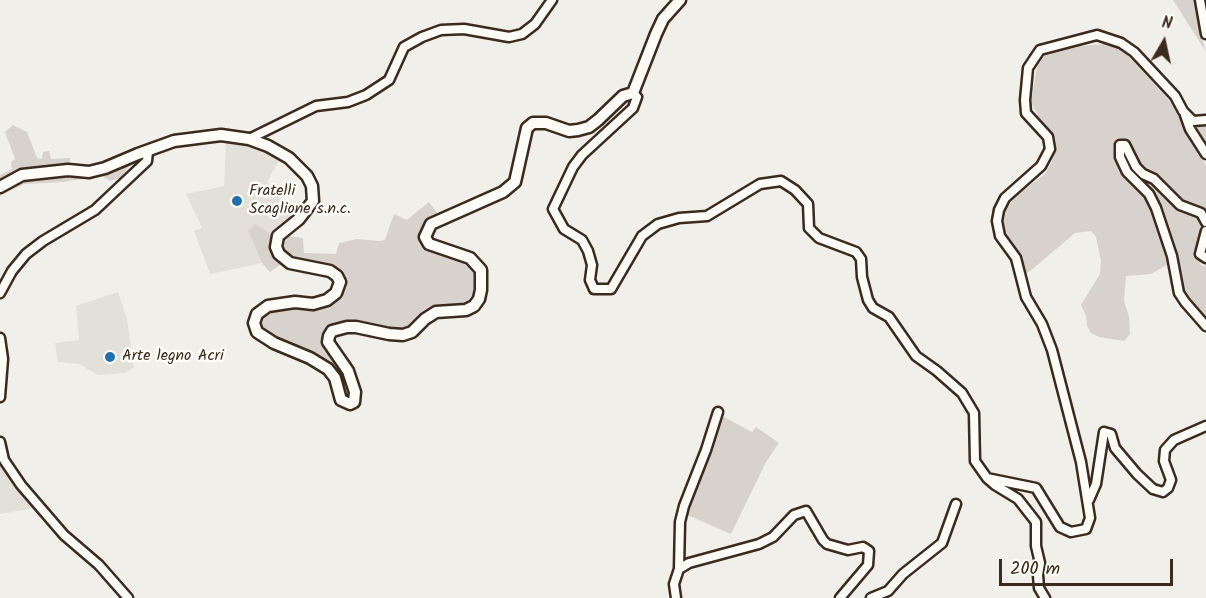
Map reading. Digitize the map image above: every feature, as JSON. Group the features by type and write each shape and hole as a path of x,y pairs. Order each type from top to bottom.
{"main road":[{"path":"0,187 22,175 68,170 89,172 174,141 221,135 268,146 289,158 307,176 312,186 313,201 299,219 278,237 276,247 279,254 290,263 330,271 337,276 340,282 336,293 327,300 313,304 295,302 268,306 257,314 254,323 257,332 274,343 310,358 328,369 335,378 341,400 350,404 354,402 355,392 348,371 328,342 332,331 338,328 356,327 403,335 412,332 436,312 466,310 474,306 481,290 481,270 470,258 429,244 425,237 431,224 503,192 515,182 527,128 533,123 546,123 569,131 589,127 623,96 633,93 660,27 671,9 680,0"}],"street":[{"path":"249,140 316,106 348,102 366,95 389,80 404,47 422,37 441,30 464,29 509,37 522,34 535,24 552,0"},
{"path":"1200,0 1206,33"},
{"path":"987,478 1036,488 1059,527 1071,532 1086,529 1090,518 1089,500 1052,350 1026,297 1016,258 1000,236 997,221 1005,198 1041,166 1050,149 1048,137 1026,113 1024,100 1028,68 1040,50 1097,35 1121,43 1134,52 1175,96 1190,129 1206,154"},
{"path":"633,93 637,97 633,108 582,155 573,167 553,209 564,229 582,240 585,245 592,265 590,280 594,289 611,289 642,236 658,224 679,218 707,216 760,184 781,181 795,190 808,204 808,228 819,238 856,252 861,259 862,277 868,300 873,308 888,317 916,356 962,393 974,413 975,461 987,478 1018,499 1036,522 1036,546 1040,563 1039,588 1045,598"},
{"path":"1183,111 1193,121 1206,120"},
{"path":"1206,222 1201,213 1180,206 1154,179 1143,174 1136,167 1125,145 1120,145 1120,157 1127,172 1149,194 1156,208 1172,256 1179,293 1206,326"},
{"path":"0,293 12,271 27,254 43,241 95,210 147,161 148,151"},
{"path":"1206,231 1200,254 1206,258"},
{"path":"0,338 3,359 0,397"},
{"path":"676,598 674,584 680,569 680,522 718,412"},
{"path":"1089,500 1096,484 1104,432 1111,434 1115,447 1137,474 1153,489 1163,492 1172,480 1164,460 1165,450 1174,441 1206,426"},
{"path":"0,442 4,460 21,485 64,535 99,565 128,598"},
{"path":"871,598 888,591 903,574 942,543 956,504"},
{"path":"680,569 689,563 759,544 772,537 794,515 806,511 827,544 848,550 862,548 869,551 868,565 840,598"}],"shaded area":[{"path":"1173,0 1195,0 1206,52"},
{"path":"1103,44 1119,46 1177,109 1206,166 1206,217 1182,203 1159,178 1149,172 1140,163 1127,142 1120,139 1116,143 1116,158 1145,196 1154,213 1167,249 1168,264 1151,274 1126,276 1124,301 1129,317 1130,334 1124,341 1099,337 1091,333 1087,326 1081,305 1100,274 1101,261 1096,237 1091,231 1075,233 1029,272 1023,274 1002,222 1014,197 1045,174 1052,161 1054,148 1031,102 1037,67 1044,56 1081,46"},
{"path":"1206,123 1206,150 1195,129 1200,124"},
{"path":"13,125 27,132 37,158 42,159 43,152 49,151 51,159 70,158 69,170 139,159 131,163 121,178 110,181 102,176 63,182 24,184 0,196 0,175 12,169 11,162 15,159 5,132"},
{"path":"226,141 264,149 280,159 267,182 296,214 271,234 255,223 248,231 262,263 210,274 194,231 202,228 186,194 224,186"},
{"path":"1123,152 1126,152 1134,168 1199,213 1204,224 1199,254 1200,264 1204,267 1206,264 1206,322 1181,290 1155,199 1129,171"},
{"path":"429,202 441,218 425,237 481,270 474,306 445,311 412,332 356,327 329,336 352,380 350,404 335,378 257,332 257,314 268,306 313,304 336,293 337,276 279,254 279,235 303,238 304,253 336,254 339,243 357,239 385,240 394,214 407,220"},
{"path":"255,223 271,234 271,243 283,263 270,272 262,263 248,231"},
{"path":"118,292 127,319 134,367 125,373 98,375 79,364 58,362 55,343 79,340 76,306"},
{"path":"722,416 752,432 756,427 779,443 766,462 731,534 685,514"},
{"path":"0,442 4,460 36,508 0,514"}],"place":[{"name":"Fratelli Scaglione s.n.c.","path":"237,201"},
{"name":"Arte legno Acri","path":"110,357"}]}
